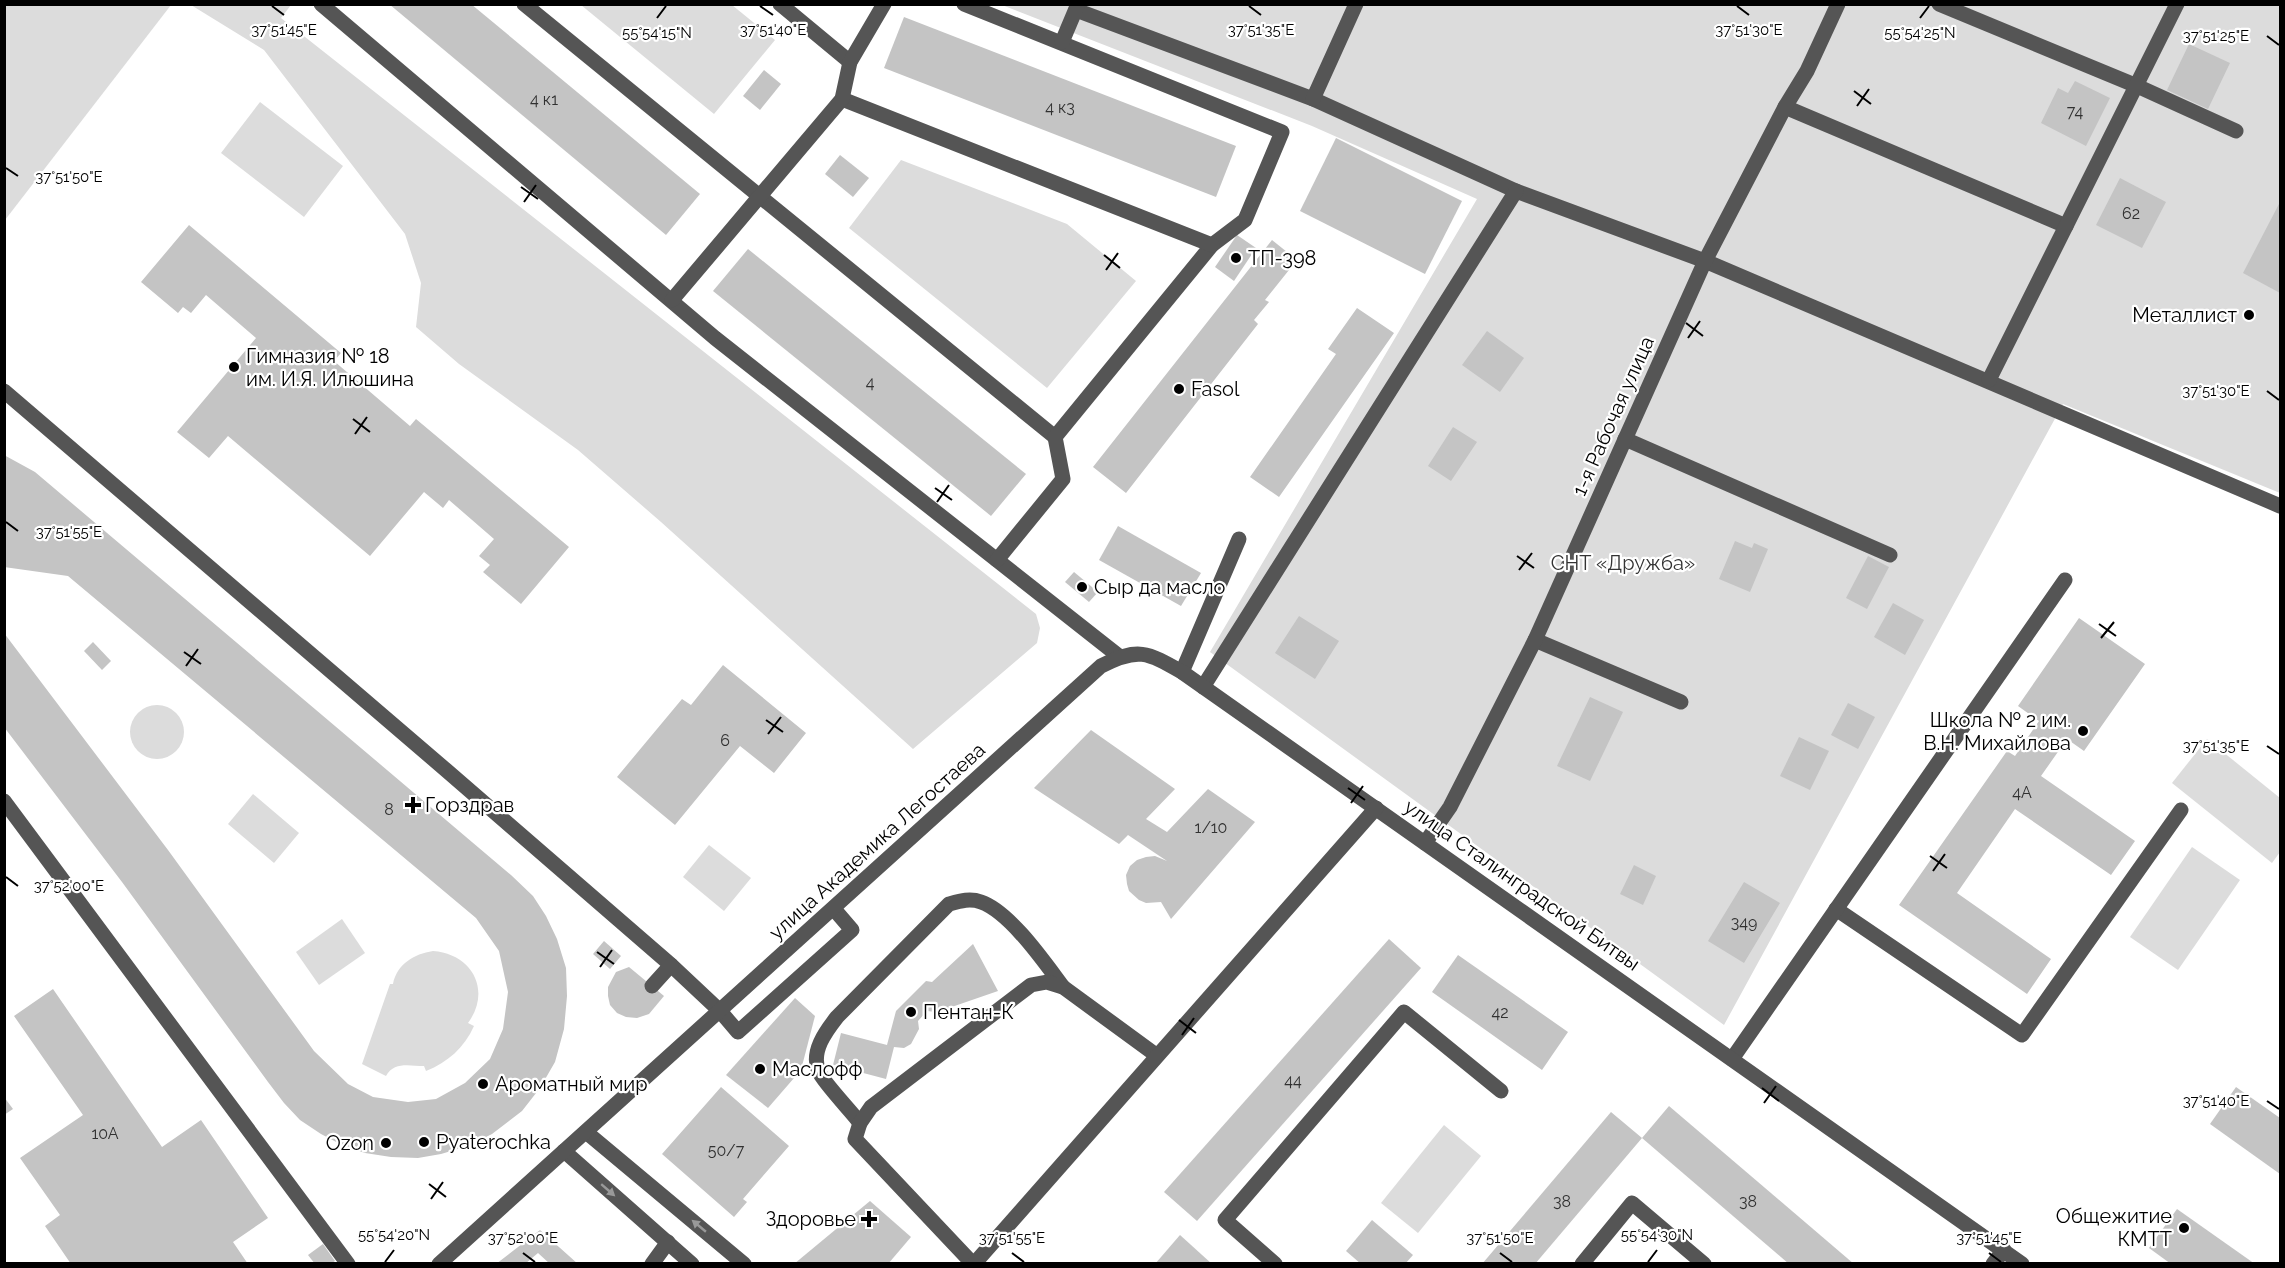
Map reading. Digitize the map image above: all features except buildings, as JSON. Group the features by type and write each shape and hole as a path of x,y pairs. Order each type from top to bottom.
{"street":[{"path":"321,4 715,338 1120,657"},
{"path":"524,4 1055,437 1063,479 996,560"},
{"path":"780,4 850,62"},
{"path":"672,300 842,99 850,62 884,4"},
{"path":"964,4 1282,132 1245,220 1212,245 1055,437"},
{"path":"1313,99 1356,4"},
{"name":"1-я Рабочая улица","path":"1425,843 1450,807 1535,640 1705,261 1806,71 1838,4"},
{"path":"1940,4 2137,86 2236,131"},
{"path":"1989,380 2177,4"},
{"path":"1062,42 1077,7 1313,99 1516,191 1705,261 1989,380 2280,506"},
{"path":"842,99 1212,245"},
{"path":"1785,108 2066,225"},
{"path":"1203,687 1516,191"},
{"path":"4,391 671,965 720,1011 738,1032 852,930 834,909"},
{"path":"1625,439 1890,555"},
{"path":"1182,672 1239,539"},
{"path":"1732,1059 2065,580"},
{"path":"1535,640 1681,702"},
{"name":"улица Академика Легостаева","path":"439,1263 1101,666 1120,657 1140,652 1159,659 1182,672 1376,808"},
{"path":"4,801 348,1263"},
{"name":"улица Сталинградской Битвы","path":"974,1263 1376,808 2022,1263"},
{"path":"1836,909 2022,1035 2181,810"},
{"path":"860,1123 818,1071 817,1053 822,1038 837,1017 949,904 965,900 982,902 1005,919 1031,944 1063,987 1156,1055"},
{"path":"652,986 671,965"},
{"path":"974,1263 855,1139 860,1123 871,1107 1031,985 1047,982 1063,987"},
{"path":"1275,1263 1225,1220 1404,1012 1501,1091"},
{"path":"586,1132 744,1263"},
{"path":"564,1151 692,1263"},
{"path":"1582,1263 1632,1203 1704,1263"},
{"path":"652,1263 668,1242"},
{"path":"1993,1263 2004,1250"}],"green space":[{"path":"4,5 171,5 5,220"},
{"path":"191,5 291,5 281,18 1036,614 1040,628 1037,643 913,749 578,450 459,364 416,327 421,283 405,234 264,50"},
{"path":"581,5 732,5 775,40 714,114"},
{"name":"СНТ «Дружба»","path":"1002,5 2280,5 2280,493 2063,404 1724,1025 1210,652 1477,199 1312,126"},
{"path":"260,102 343,166 304,217 221,153"},
{"path":"901,160 1067,224 1136,281 1047,388 849,228"},
{"path":"157,705 167,707 176,713 182,722 184,732 182,742 176,751 167,757 157,759 147,757 138,751 132,742 130,732 132,722 138,713 147,707"},
{"path":"2207,739 2280,798 2280,852 2272,863 2172,783"},
{"path":"253,794 299,833 274,863 228,824"},
{"path":"709,845 751,878 724,911 683,877"},
{"path":"2192,847 2240,880 2178,970 2130,937"},
{"path":"342,919 365,953 319,985 296,952"},
{"path":"433,951 458,959 468,966 474,976 478,987 478,998 475,1011 468,1023 474,1026 460,1048 441,1063 426,1071 424,1066 398,1066 389,1071 386,1076 362,1064 390,984 393,984 398,971 407,961"},
{"path":"1444,1125 1481,1156 1418,1233 1381,1203"}],"place":[{"name":"ТП-398","path":"1236,258"},
{"name":"Металлист","path":"2249,315"},
{"name":"Гимназия № 18 им. И.Я. Илюшина","path":"234,367"},
{"name":"Fasol","path":"1179,389"},
{"name":"Сыр да масло","path":"1082,587"},
{"name":"Школа № 2 им. В.Н. Михайлова","path":"2083,731"},
{"name":"Горздрав","path":"413,805"},
{"name":"Пентан-К","path":"911,1012"},
{"name":"Маслофф","path":"760,1069"},
{"name":"Ароматный мир","path":"483,1084"},
{"name":"Pyaterochka","path":"424,1142"},
{"name":"Ozon","path":"386,1143"},
{"name":"Здоровье","path":"869,1219"},
{"name":"Общежитие КМТТ","path":"2184,1228"}]}
